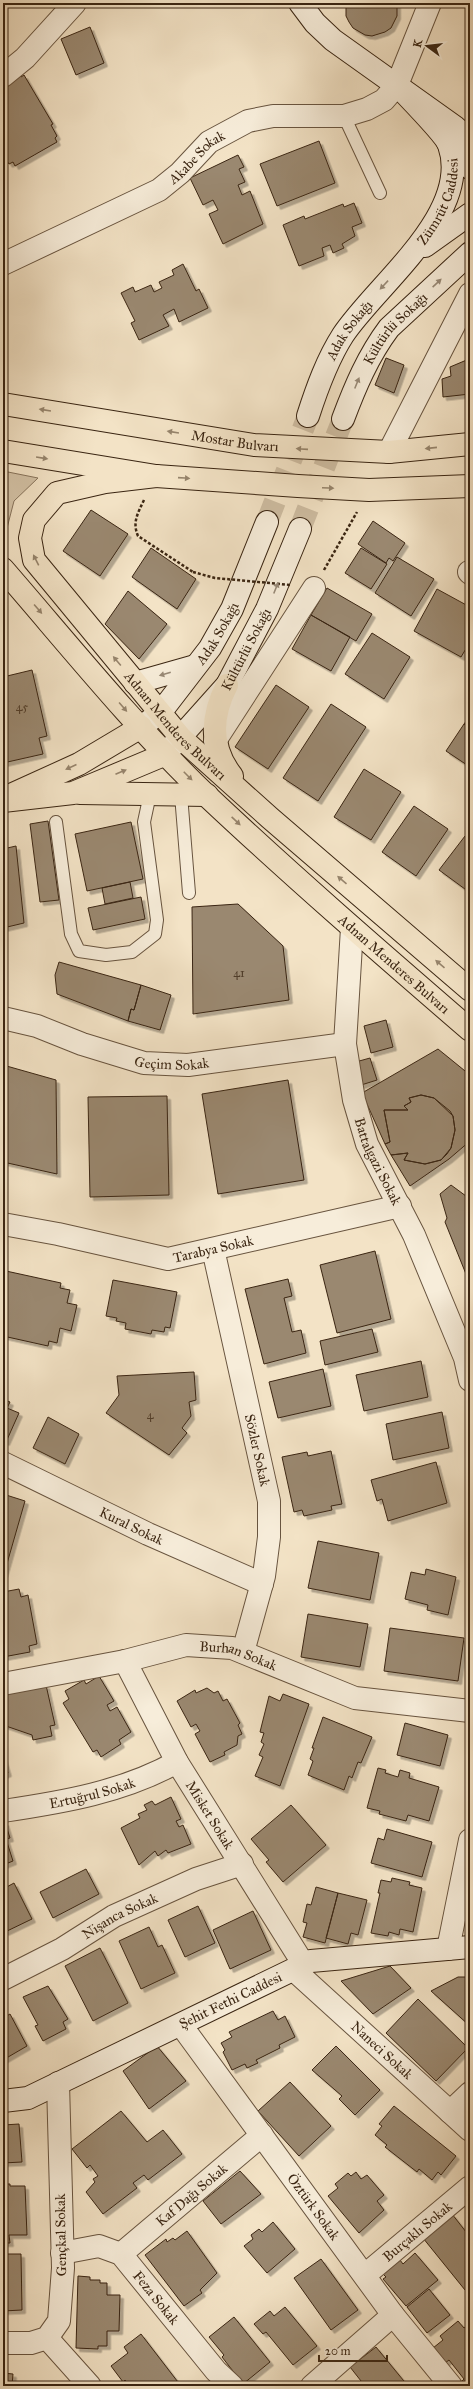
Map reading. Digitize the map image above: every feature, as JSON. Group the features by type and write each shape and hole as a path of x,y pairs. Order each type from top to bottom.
{"main road":[{"name":"Mostar Bulvarı","path":"3,404 254,445 389,452 470,444"},
{"path":"3,452 156,476 369,490 470,486"},
{"name":"Adnan Menderes Bulvarı","path":"156,476 105,482 57,493 34,520 30,538 34,560 181,738 253,803 470,990"},
{"name":"Adnan Menderes Bulvarı","path":"3,569 141,727 207,795 352,928 470,1030"},
{"path":"227,685 215,714 215,741 226,768 253,803"},
{"path":"3,799 79,764 141,727"},
{"path":"73,793 166,754"},
{"path":"3,799 73,793 207,795"}],"street":[{"path":"3,76 25,58 75,3"},
{"name":"Zümrüt Caddesi","path":"300,3 315,23 333,40 398,85 470,140"},
{"path":"398,85 430,3"},
{"name":"Zümrüt Caddesi","path":"398,85 470,168"},
{"name":"Akabe Sokak","path":"3,264 159,190 180,173 209,142 248,121 273,116 344,116 367,109 384,100 398,85"},
{"name":"Zümrüt Caddesi","path":"411,256 438,218 444,202 453,162 448,143"},
{"path":"411,256 470,214"},
{"name":"Kültürlü Sokağı","path":"343,419 366,362 388,328 470,253"},
{"name":"Adak Sokağı","path":"308,416 324,372 342,336 366,305 411,256"},
{"path":"389,452 470,294"},
{"name":"Adak Sokağı","path":"141,727 160,713 210,648 232,609 267,522"},
{"name":"Kültürlü Sokağı","path":"166,754 227,685 267,609 300,529"},
{"path":"215,741 314,588"},
{"path":"135,683 195,666"},
{"name":"Battalgazi Sokak","path":"352,928 345,1044 354,1100 367,1144 400,1206 465,1358 470,1380"},
{"name":"Geçim Sokak","path":"3,1018 37,1026 82,1044 144,1063 188,1065 345,1044"},
{"name":"Tarabya Sokak","path":"3,1224 168,1259 400,1206"},
{"name":"Sözler Sokak","path":"212,1248 269,1500 269,1537 262,1584 243,1652"},
{"name":"Kural Sokak","path":"3,1463 148,1534 262,1584"},
{"name":"Burhan Sokak","path":"3,1684 125,1661 186,1645 232,1648 355,1698 470,1711"},
{"name":"Misket Sokak","path":"125,1661 177,1762 242,1864 299,1967"},
{"name":"Ertuğrul Sokak","path":"3,1811 92,1796 153,1775 177,1762"},
{"path":"448,1949 470,1840"},
{"name":"Nişanca Sokak","path":"3,1979 62,1949 114,1916 196,1879 242,1864"},
{"name":"Şehit Fethi Caddesi","path":"3,2101 28,2098 311,1961 470,1947"},
{"name":"Naneci Sokak","path":"299,1967 470,2130"},
{"name":"Öztürk Sokak","path":"181,2024 393,2315 451,2386"},
{"name":"Gençkal Sokak","path":"47,2338 59,2321 62,2253 58,2083"},
{"path":"450,2112 470,2092"},
{"name":"Kaf Dağı Sokak","path":"121,2254 262,2135"},
{"name":"Burçaklı Sokak","path":"365,2275 470,2187"},
{"path":"62,2253 99,2246 121,2254"},
{"name":"Feza Sokak","path":"121,2254 216,2371 232,2386"},
{"path":"312,2386 393,2315"},
{"path":"3,2343 31,2342 47,2338 90,2386"}],"lane":[{"path":"344,116 380,193"},
{"path":"56,822 71,934 79,951 106,955 132,952 155,934 157,920 144,829 150,794"},
{"path":"182,795 189,893"}],"path":[{"path":"156,476 135,519 134,527 138,536 193,572 215,578 291,585"},
{"path":"314,588 369,490"}],"shaded area":[{"path":"3,471 38,478 14,501 6,532 3,561"}],"building":[{"path":"346,3 397,3 397,16 391,28 385,32 372,36 365,35 353,28 349,22 346,16"},
{"path":"90,27 104,63 76,75 61,39"},
{"path":"18,72 21,77 24,75 53,124 51,125 57,136 55,138 57,142 15,166 13,162 9,164 3,155 3,81"},
{"path":"319,141 335,183 277,206 260,164"},
{"path":"238,155 244,167 239,169 245,182 238,185 242,195 250,191 263,224 223,244 209,214 218,210 213,200 203,205 190,178"},
{"path":"354,203 362,223 352,227 355,236 342,244 344,248 333,253 330,245 322,248 324,256 299,266 283,225 304,216 305,219 343,204 344,207"},
{"path":"183,264 196,291 199,289 208,308 179,322 174,309 163,315 169,326 139,340 131,323 135,321 121,293 133,287 135,292 151,285 154,292 162,288 159,282 174,275 172,270"},
{"path":"386,358 404,365 394,393 375,385"},
{"path":"469,359 470,394 443,397 442,379 451,376 450,367"},
{"path":"91,510 128,534 100,576 63,551"},
{"path":"373,521 405,543 393,561 389,558 386,563 358,544"},
{"path":"151,548 196,579 177,609 132,577"},
{"path":"361,548 387,564 371,589 345,573"},
{"path":"397,557 434,579 411,616 375,593"},
{"path":"327,588 372,614 356,641 311,615"},
{"path":"437,589 470,607 470,642 461,657 414,631"},
{"path":"128,591 167,624 139,659 105,624"},
{"path":"311,615 350,637 331,671 292,649"},
{"path":"372,633 410,657 384,699 345,674"},
{"path":"32,670 47,736 39,738 43,754 3,763 3,677"},
{"path":"276,685 309,707 268,769 235,747"},
{"path":"331,704 366,727 318,801 283,778"},
{"path":"470,716 470,728 464,724"},
{"path":"464,724 470,728 470,767 446,751"},
{"path":"364,769 401,792 371,840 334,817"},
{"path":"414,806 448,829 416,876 382,852"},
{"path":"48,821 59,900 40,902 30,824"},
{"path":"131,822 143,879 87,891 75,834"},
{"path":"465,836 470,840 469,892 439,870"},
{"path":"16,846 24,923 3,928 3,849"},
{"path":"130,882 133,898 105,904 102,888"},
{"path":"141,897 145,919 93,930 88,908"},
{"path":"238,904 283,946 289,1000 193,1014 192,907"},
{"path":"59,962 141,985 134,1010 131,1009 128,1021 57,994 55,975"},
{"path":"141,985 171,995 160,1030 128,1021 131,1009 134,1010"},
{"path":"386,1020 393,1047 371,1053 364,1026"},
{"path":"438,1049 470,1075 470,1141 449,1159 410,1186 391,1155 408,1153 404,1160 425,1164 441,1160 451,1148 455,1130 453,1116 434,1098 421,1095 409,1098 411,1102 404,1106 408,1110 384,1110 390,1142 385,1144 362,1093"},
{"path":"370,1058 377,1080 358,1086 352,1063"},
{"path":"3,1065 56,1080 57,1174 3,1162"},
{"path":"288,1080 304,1180 218,1194 202,1094"},
{"path":"421,1095 434,1098 450,1111 453,1116 455,1130 451,1148 447,1154 441,1160 425,1164 404,1160 408,1153 391,1155 385,1144 390,1142 384,1110 408,1110 404,1106 411,1102 409,1098"},
{"path":"167,1096 169,1195 90,1197 88,1097"},
{"path":"451,1185 470,1199 470,1284 445,1222 447,1218 440,1194"},
{"path":"375,1251 391,1319 337,1333 320,1265"},
{"path":"6,1271 61,1283 60,1288 70,1290 67,1303 77,1305 71,1331 60,1328 57,1343 49,1341 48,1346 3,1336 3,1276 5,1276"},
{"path":"288,1279 292,1296 284,1298 292,1332 301,1330 306,1353 264,1364 245,1289"},
{"path":"113,1280 177,1292 170,1328 165,1327 164,1332 152,1330 151,1334 125,1329 126,1323 116,1321 117,1318 106,1316"},
{"path":"372,1329 378,1352 325,1365 320,1341"},
{"path":"421,1361 428,1397 364,1411 356,1375"},
{"path":"323,1369 331,1406 278,1418 269,1382"},
{"path":"194,1372 196,1400 189,1402 191,1416 182,1428 187,1433 169,1455 106,1413 119,1395 117,1376"},
{"path":"3,1399 10,1402 7,1408 19,1413 6,1442 3,1441"},
{"path":"442,1412 449,1448 393,1460 386,1424"},
{"path":"48,1417 79,1434 65,1464 33,1448"},
{"path":"331,1451 342,1504 331,1506 332,1510 304,1516 302,1510 294,1512 282,1457 307,1452 308,1456"},
{"path":"436,1462 447,1503 388,1521 382,1499 377,1501 371,1480"},
{"path":"3,1494 25,1501 4,1574 3,1573"},
{"path":"318,1541 379,1553 370,1600 308,1588"},
{"path":"426,1569 456,1577 448,1615 427,1610 428,1605 405,1599 411,1572 425,1575"},
{"path":"19,1589 21,1597 28,1595 37,1644 29,1646 30,1652 3,1657 3,1592"},
{"path":"308,1614 368,1624 360,1667 301,1657"},
{"path":"390,1628 464,1638 458,1681 384,1671"},
{"path":"99,1676 114,1701 107,1705 110,1711 117,1707 131,1732 119,1740 121,1744 101,1757 97,1750 93,1752 63,1703 69,1699 65,1691 84,1680 86,1684"},
{"path":"46,1685 55,1725 50,1726 52,1736 33,1740 32,1735 3,1725 3,1695"},
{"path":"207,1688 214,1693 218,1691 223,1701 227,1699 240,1723 238,1725 242,1734 238,1736 237,1745 224,1752 225,1755 210,1762 195,1734 200,1731 196,1724 191,1727 177,1701 195,1690 196,1693"},
{"path":"283,1694 309,1704 280,1786 255,1776 263,1757 259,1755 264,1744 261,1742 264,1733 260,1732 269,1696 280,1701"},
{"path":"323,1717 372,1737 361,1763 358,1762 352,1778 349,1776 344,1790 308,1775 313,1761 310,1759 314,1748 312,1748"},
{"path":"405,1723 448,1735 440,1766 397,1755"},
{"path":"3,1756 8,1773 3,1775"},
{"path":"378,1768 386,1770 385,1773 398,1777 400,1770 410,1773 409,1778 439,1787 429,1821 408,1815 406,1821 379,1814 380,1811 367,1808"},
{"path":"171,1797 181,1819 176,1821 179,1827 183,1825 191,1844 168,1853 166,1850 158,1856 155,1851 139,1865 121,1828 140,1818 138,1814 147,1810 144,1805 152,1801 155,1805"},
{"path":"291,1805 326,1845 283,1882 266,1862 269,1860 251,1839"},
{"path":"5,1822 10,1838 6,1839 13,1861 3,1865 3,1823"},
{"path":"387,1829 432,1842 422,1877 371,1863 378,1838 384,1840"},
{"path":"86,1869 99,1894 53,1918 40,1892"},
{"path":"392,1878 410,1882 409,1885 422,1888 413,1932 400,1929 399,1935 389,1932 388,1936 371,1933 380,1893 378,1893 381,1880 391,1882"},
{"path":"14,1883 32,1919 5,1932 3,1929 3,1889"},
{"path":"316,1887 338,1893 325,1943 303,1937 307,1923 303,1922 307,1904 311,1905"},
{"path":"338,1893 367,1900 358,1935 351,1933 348,1944 326,1938"},
{"path":"198,1906 215,1943 185,1957 168,1920"},
{"path":"253,1911 271,1950 230,1969 213,1930"},
{"path":"149,1927 158,1947 162,1945 175,1973 141,1989 119,1941"},
{"path":"100,1948 128,2003 93,2021 65,1966"},
{"path":"390,1966 411,1988 373,2014 341,1981"},
{"path":"458,1977 470,1977 470,2026 431,1991"},
{"path":"48,1986 68,2019 63,2022 66,2029 43,2041 35,2026 38,2025 23,1997"},
{"path":"418,1999 468,2048 436,2081 386,2033"},
{"path":"273,2011 278,2020 285,2016 295,2037 279,2045 280,2048 256,2060 258,2063 247,2068 245,2064 232,2070 223,2052 225,2050 221,2043 232,2037 229,2032"},
{"path":"10,2014 27,2046 3,2060 3,2018"},
{"path":"157,2046 186,2081 149,2109 123,2071"},
{"path":"336,2046 380,2090 355,2115 339,2099 342,2096 312,2070"},
{"path":"290,2082 331,2126 299,2156 258,2111"},
{"path":"394,2106 456,2156 441,2175 438,2172 432,2180 419,2169 417,2172 385,2147 387,2145 375,2135 382,2126 379,2124"},
{"path":"121,2111 147,2142 163,2130 182,2154 148,2180 144,2175 133,2183 137,2188 103,2214 86,2192 95,2182 93,2179 98,2176 90,2165 87,2168 72,2149"},
{"path":"19,2124 22,2162 3,2163 3,2125"},
{"path":"240,2171 261,2194 221,2224 203,2201"},
{"path":"356,2172 361,2179 367,2175 384,2195 377,2201 384,2210 359,2233 328,2196 338,2188 335,2184 348,2173 351,2176"},
{"path":"3,2184 10,2184 10,2186 25,2186 27,2235 9,2235 10,2243 3,2243"},
{"path":"452,2214 470,2237 470,2285 465,2290 423,2238"},
{"path":"273,2222 295,2249 267,2273 244,2246 253,2239 251,2235 259,2229 262,2232"},
{"path":"187,2231 217,2273 200,2290 202,2293 184,2306 145,2255 166,2239 167,2242 173,2238 175,2240"},
{"path":"415,2253 438,2280 406,2306 383,2279 386,2277 383,2274 400,2260 403,2264"},
{"path":"3,2254 21,2254 22,2310 3,2311"},
{"path":"321,2259 358,2310 331,2330 294,2278"},
{"path":"78,2276 90,2277 90,2280 100,2280 100,2283 107,2283 107,2295 120,2295 119,2331 107,2331 107,2346 98,2346 98,2349 76,2348"},
{"path":"429,2289 450,2315 427,2333 407,2307"},
{"path":"285,2307 317,2346 293,2365 266,2332 263,2334 254,2324 270,2311 274,2316"},
{"path":"234,2317 270,2362 243,2384 222,2357 224,2355 209,2337"},
{"path":"458,2321 464,2328 470,2323 470,2386 463,2386 460,2383 464,2379 449,2360 445,2363 433,2348 443,2340 440,2336"},
{"path":"141,2334 181,2386 130,2386 125,2380 123,2382 111,2366 128,2353 124,2347"},
{"path":"376,2347 408,2386 365,2386 350,2367"},
{"path":"3,2373 13,2374 12,2386 3,2386"}],"tunnel":[{"path":"267,522 308,416"},
{"path":"300,529 343,419"}]}
